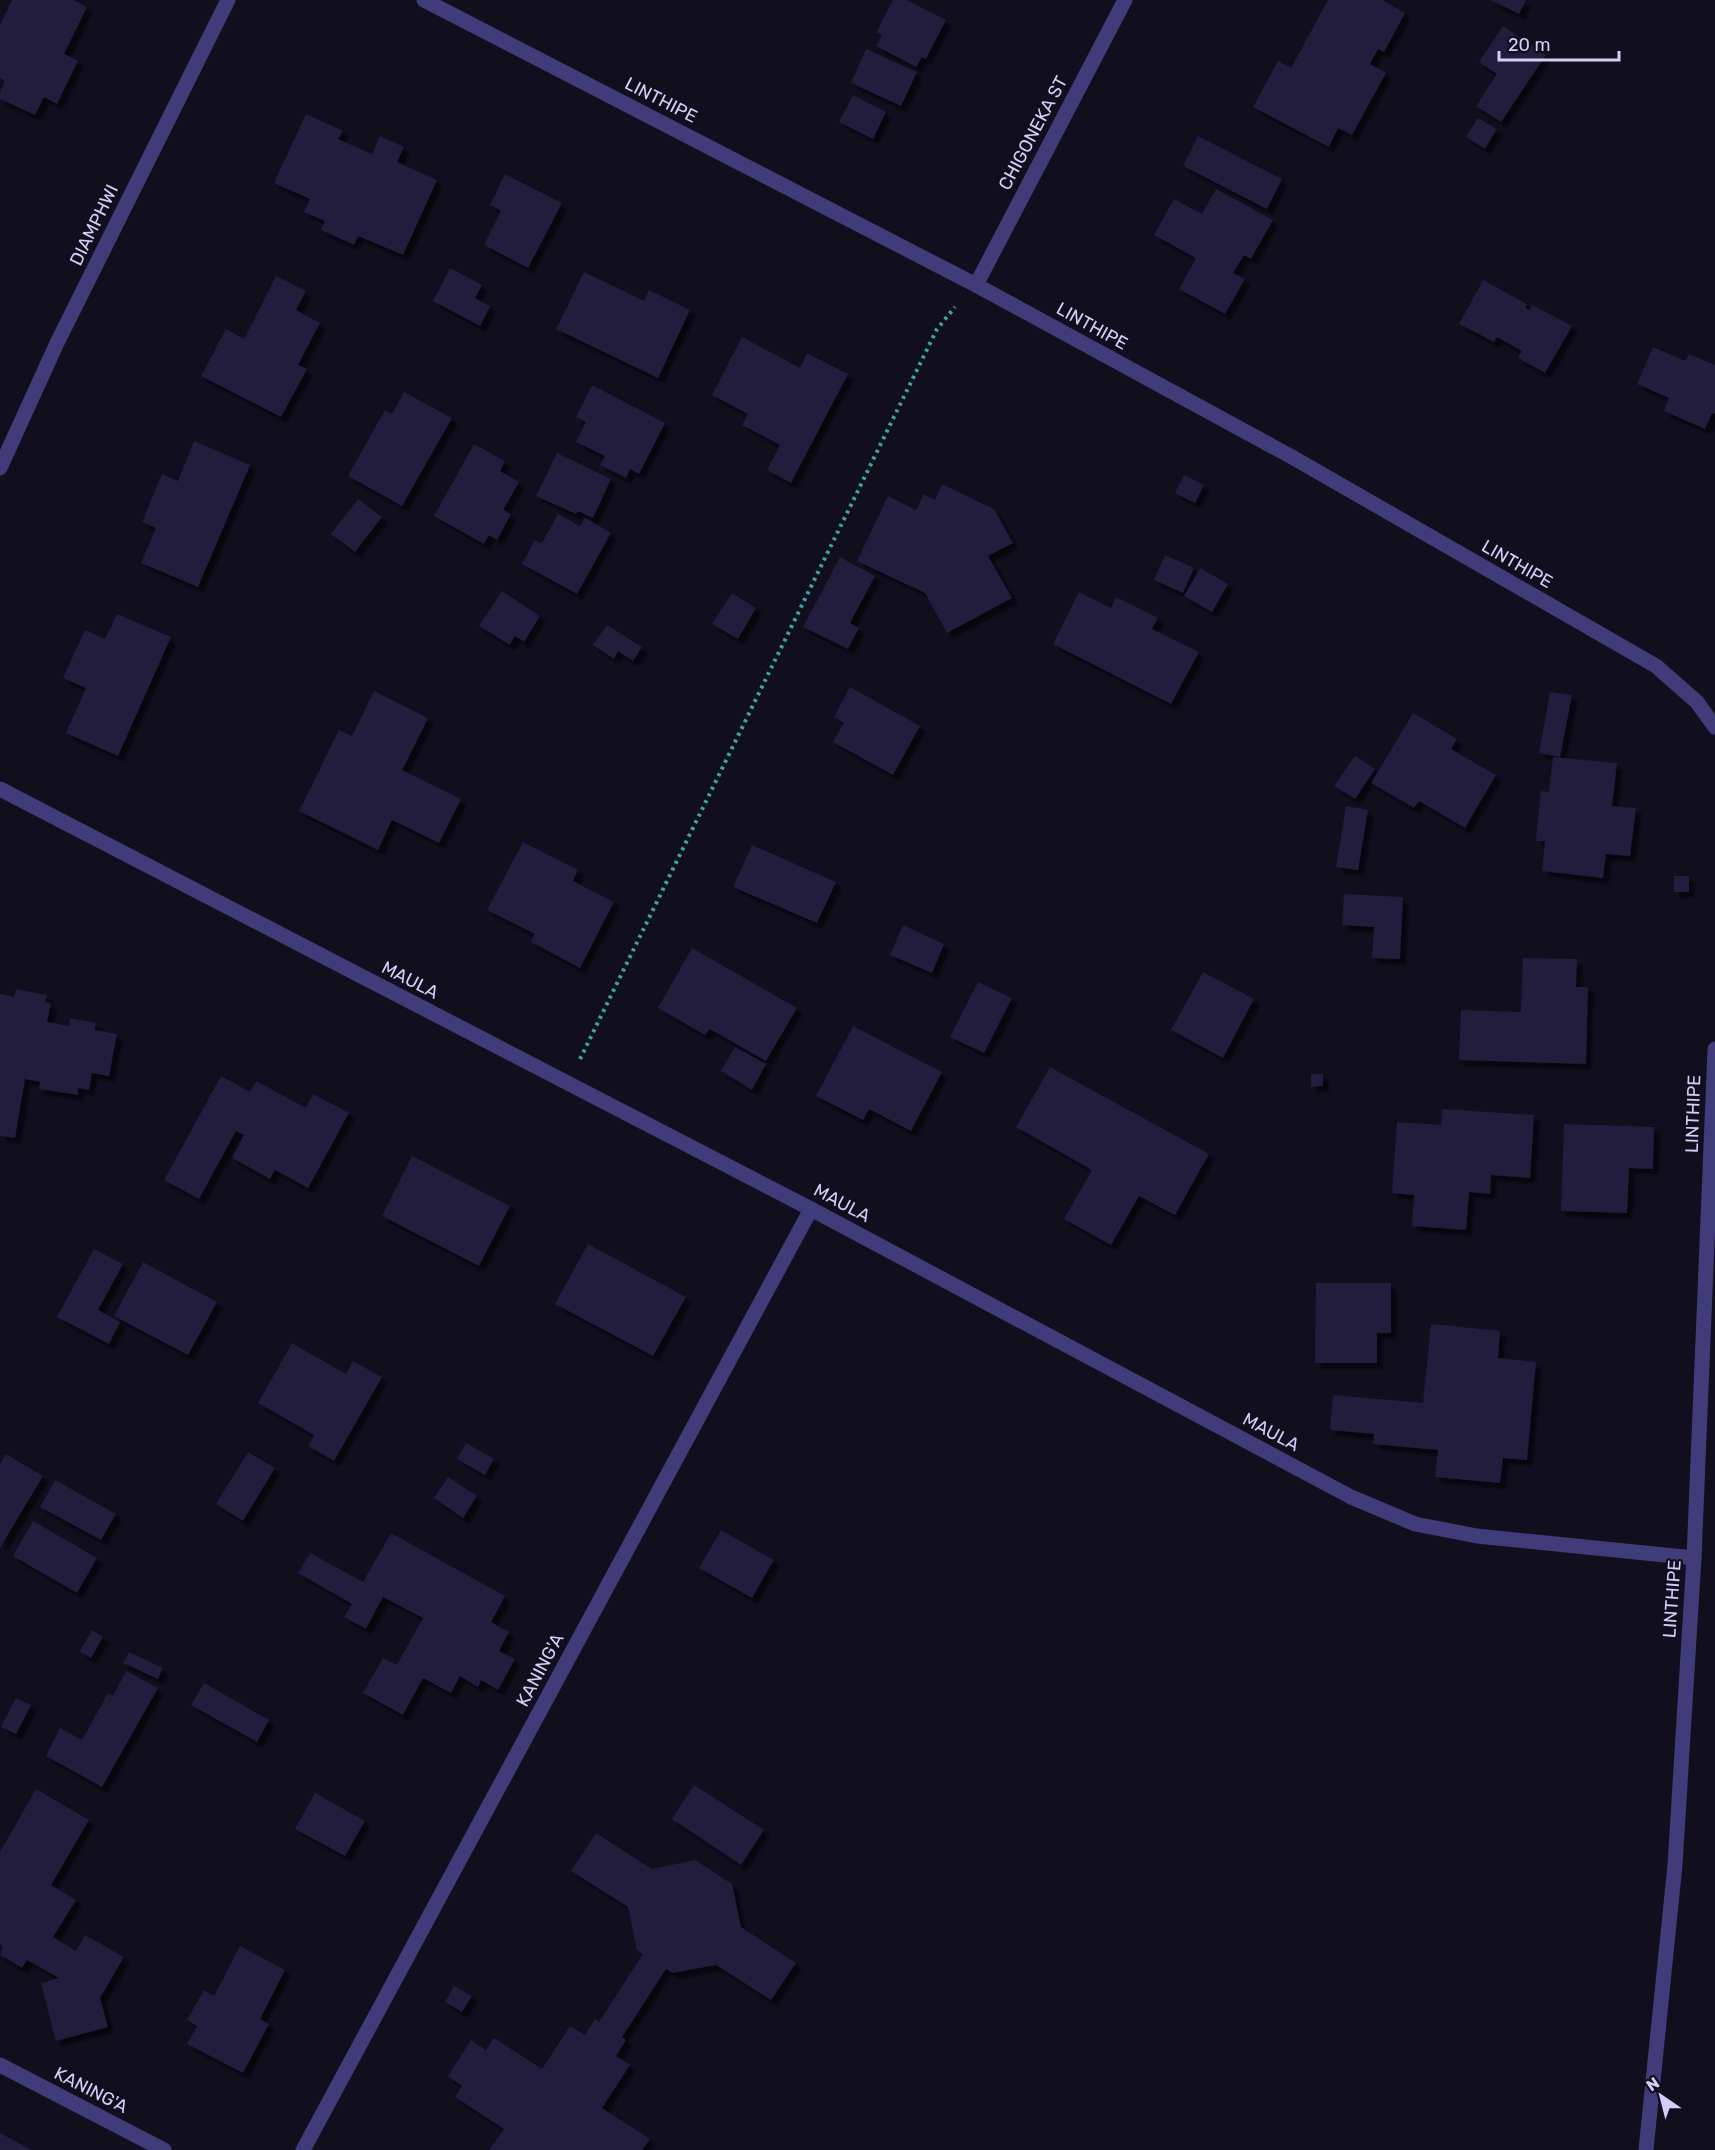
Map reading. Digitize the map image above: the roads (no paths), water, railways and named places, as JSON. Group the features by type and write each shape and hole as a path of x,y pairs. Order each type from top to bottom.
{"street":[{"name":"DIAMPHWI","path":"0,468 62,333 228,0"},
{"name":"LINTHIPE","path":"424,0 976,285 1292,457 1656,666 1697,702 1715,727"},
{"name":"CHIGONEKA ST","path":"976,285 1125,0"},
{"name":"MAULA","path":"0,789 811,1209 1351,1497 1415,1524 1477,1536 1694,1558"},
{"name":"LINTHIPE","path":"1646,2150 1675,1865 1694,1558 1715,1049"},
{"name":"KANING'A","path":"303,2150 811,1209"},
{"name":"KANING'A","path":"0,2065 165,2150"}]}
